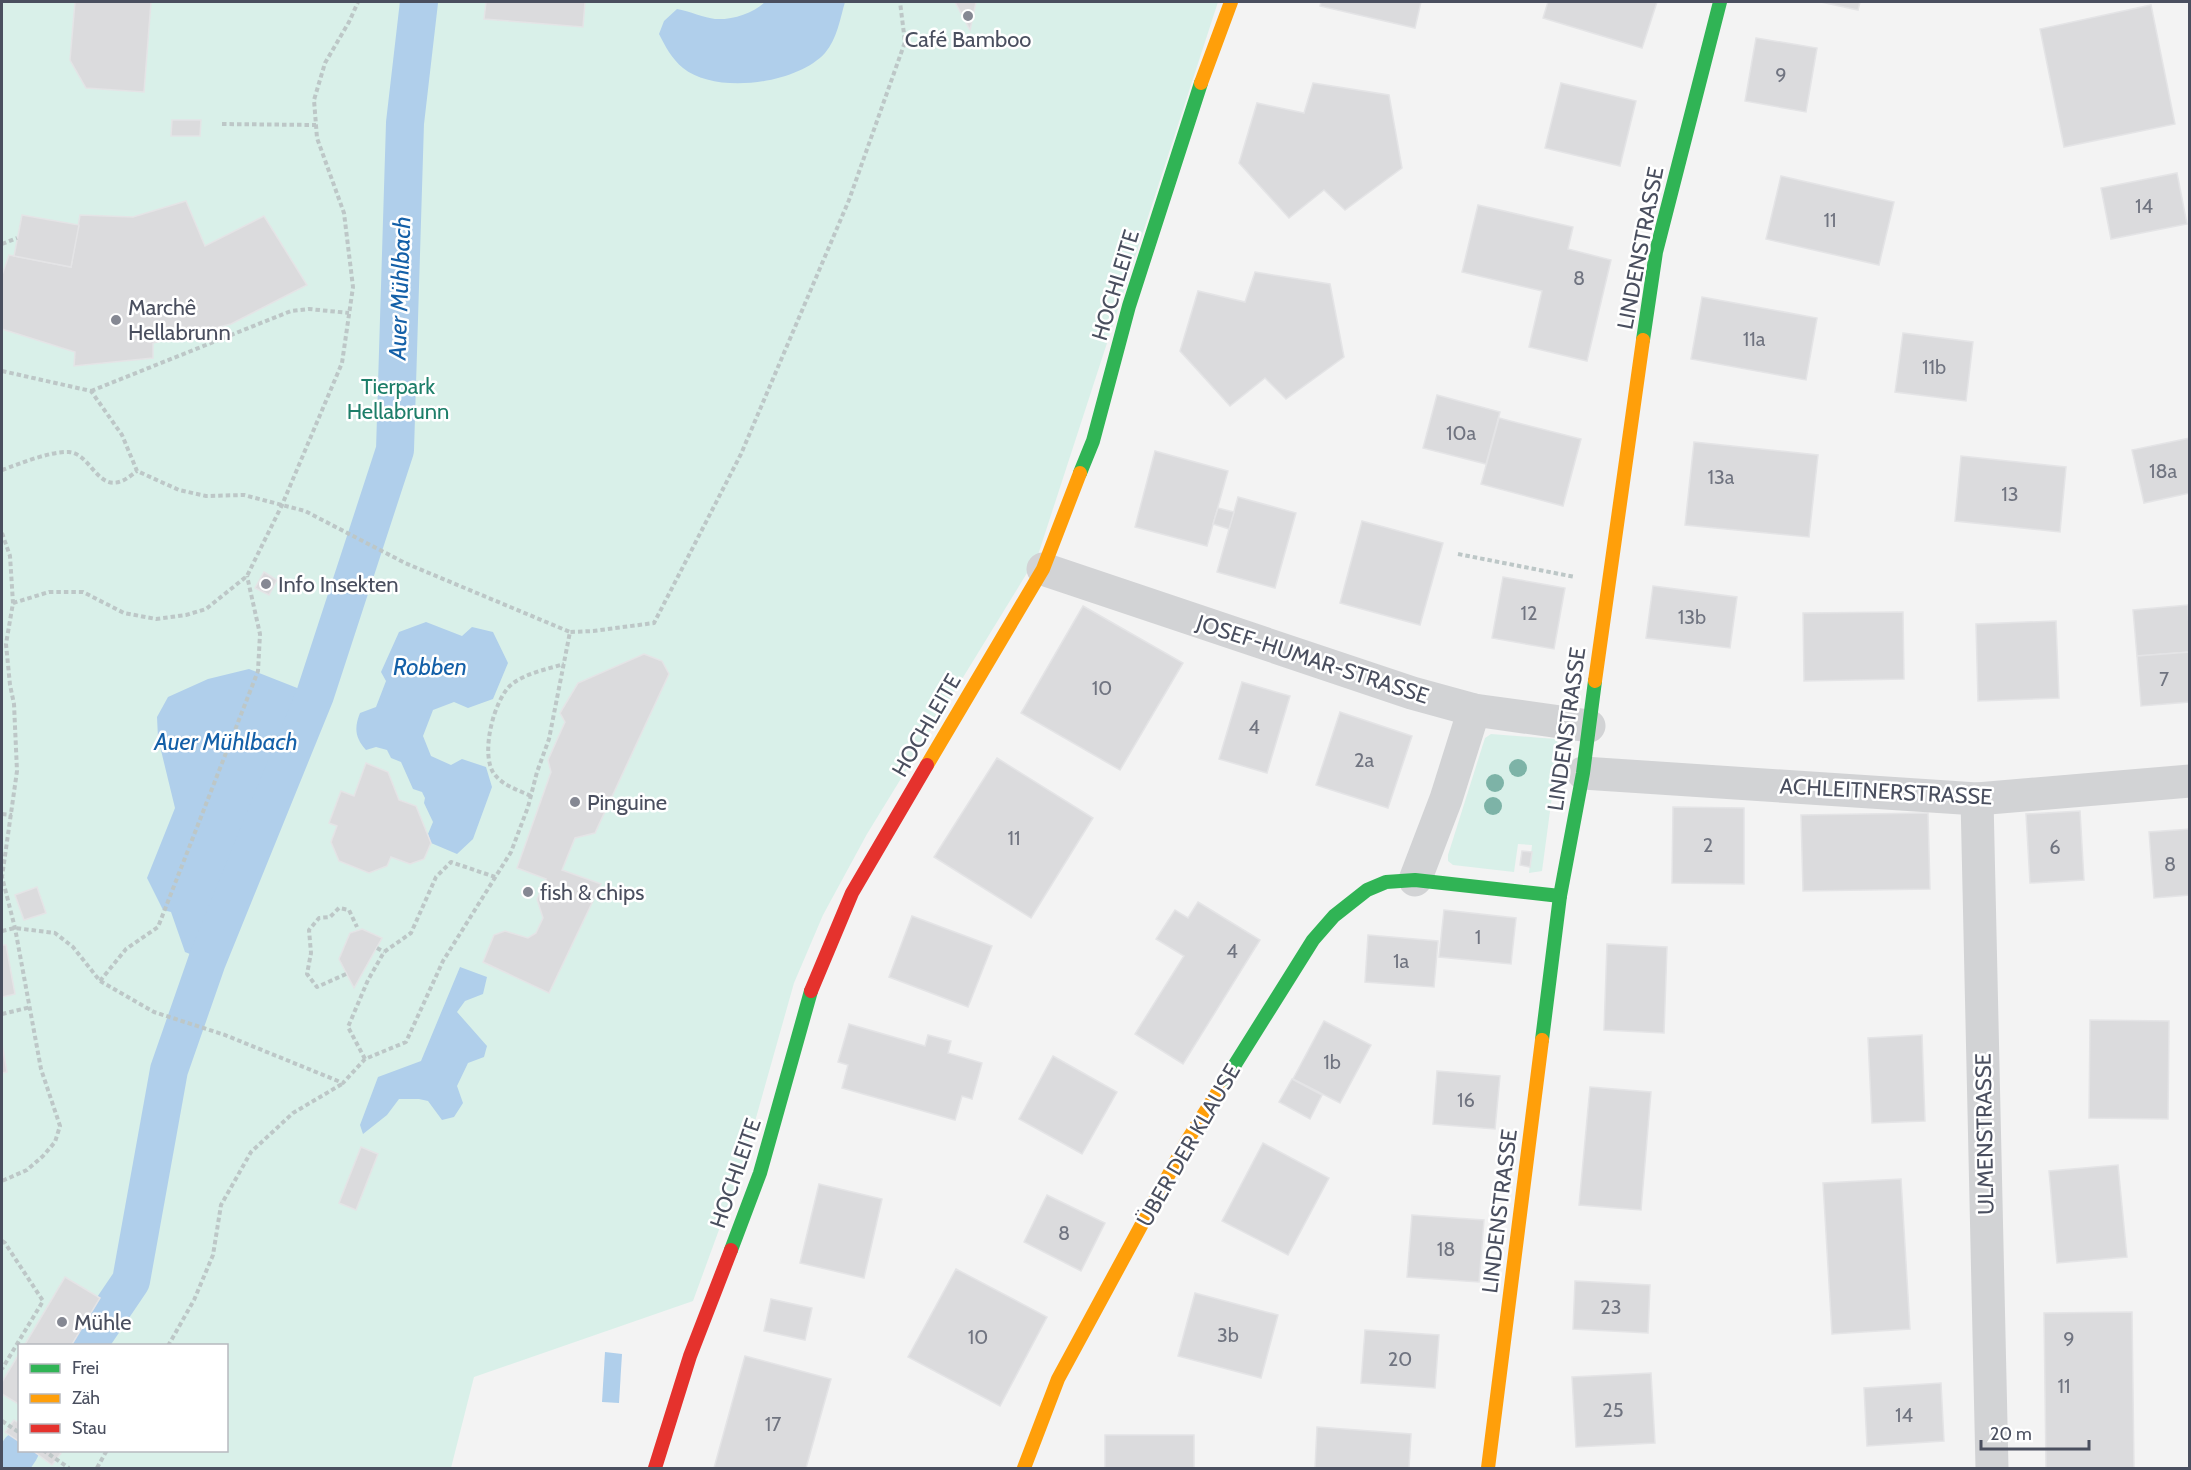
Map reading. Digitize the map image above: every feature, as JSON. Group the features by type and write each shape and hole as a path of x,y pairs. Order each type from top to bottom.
{"street":[{"name":"HOCHLEITE","path":"656,1468 690,1356 760,1173 817,973 852,893 1043,568 1093,441 1133,295 1203,76 1232,2"},
{"name":"LINDENSTRASSE","path":"1488,1468 1560,896 1583,773 1627,446 1656,252 1720,2"},
{"name":"JOSEF-HUMAR-STRASSE","path":"1043,568 1412,693 1474,710 1589,726"},
{"path":"1415,880 1446,799 1474,710"},
{"name":"ACHLEITNERSTRASSE","path":"1583,773 1977,799 2190,781"},
{"name":"ULMENSTRASSE","path":"1977,799 1992,1468"},
{"name":"ÜBER DER KLAUSE","path":"1024,1468 1058,1379 1187,1141 1313,940 1334,916 1367,890 1386,882 1415,880 1560,896"}],"path":[{"path":"13,603 49,592 62,590 83,592 124,613 156,619 186,615 206,609 247,576 282,505 342,363 352,287 344,213 317,138 314,100 325,63 350,22 358,2"},
{"path":"91,391 122,435 137,471 179,490 207,496 244,495 305,512 405,563 570,632 654,623 741,454 849,201 905,42 900,2"},
{"path":"222,124 316,125"},
{"path":"2,244 17,238"},
{"path":"2,371 91,391 291,311 309,309 349,313"},
{"path":"2,470 32,460 69,452 84,457 101,478 111,483 122,481 137,471"},
{"path":"2,533 10,556 13,603 6,644 14,705 17,754 12,815 2,877 15,928 41,1069 60,1126 55,1142 43,1156 27,1170 2,1181"},
{"path":"1458,554 1609,584"},
{"path":"100,981 126,949 158,927 258,671 260,634 247,576"},
{"path":"169,1344 194,1300 213,1255 221,1205 251,1152 293,1113 343,1083 365,1059 406,1042 443,961 511,852 549,739 570,632"},
{"path":"531,796 508,786 494,774 488,760 489,732 499,704 510,684 564,664"},
{"path":"2,687 10,684"},
{"path":"2,814 12,815"},
{"path":"365,1059 348,1027 368,980 384,952 411,933 436,877 450,862 495,877"},
{"path":"346,974 317,987 307,974 310,953 309,930 319,918 330,917 339,908 349,910 357,927"},
{"path":"2,931 15,928 55,933 73,947 100,981 154,1012 225,1035 343,1083"},
{"path":"377,948 384,952"},
{"path":"361,977 368,980"},
{"path":"2,1014 31,1007"},
{"path":"2,1241 43,1301 2,1369"},
{"path":"3,1421 18,1432"},
{"path":"47,1452 69,1468"},
{"path":"97,1468 106,1452"}],"green space":[{"name":"Tierpark Hellabrunn","path":"2,2 1218,2 1038,555 867,834 823,915 794,983 743,1164 693,1301 474,1377 451,1468 2,1468"},
{"path":"1491,734 1555,739 1559,744 1542,871 1529,873 1532,845 1518,844 1514,872 1453,865 1448,861 1485,738"}],"water":[{"path":"765,2 845,2 835,35 825,53 812,64 796,72 756,82 715,81 697,76 675,61 659,34 664,21 677,9 722,19 742,15"},
{"name":"Robben","path":"426,622 462,636 472,627 493,632 508,663 493,699 468,708 454,702 433,710 423,736 431,756 451,765 462,759 486,767 492,787 473,839 457,854 431,843 428,834 433,822 424,803 425,798 422,792 413,789 401,762 391,758 387,750 376,747 366,750 357,733 360,713 376,707 386,681 381,672 399,632"},
{"name":"Auer Mühlbach","path":"249,669 315,695 207,961 185,952 171,912 163,910 147,878 175,808 158,738 157,717 168,697 208,679"},
{"path":"460,967 487,977 483,994 465,1001 457,1012 487,1046 484,1057 468,1063 457,1086 463,1103 454,1117 442,1120 428,1101 399,1099 387,1115 363,1134 360,1125 378,1077 421,1061"},
{"path":"605,1352 622,1354 619,1403 602,1402"}],"building":[{"path":"75,2 151,2 144,92 86,88 70,60"},
{"path":"486,2 585,2 583,27 484,19"},
{"name":"Café Bamboo","path":"955,2 976,2 970,30"},
{"path":"1321,2 1421,2 1415,28 1320,6"},
{"path":"1548,2 1657,2 1642,48 1543,18"},
{"path":"1821,2 1860,2 1858,10"},
{"path":"2151,5 2175,124 2064,147 2040,29"},
{"path":"1756,38 1817,48 1806,112 1745,101"},
{"path":"1313,83 1389,95 1402,168 1345,210 1324,190 1289,218 1239,163 1257,103 1304,113"},
{"path":"1561,83 1636,101 1620,166 1545,148"},
{"path":"172,120 201,120 200,136 171,136"},
{"path":"2177,173 2187,224 2111,239 2101,188"},
{"path":"1781,176 1894,202 1879,265 1766,239"},
{"path":"186,201 205,246 264,216 307,285 231,324 153,343 153,358 74,366 75,352 2,329 2,275 9,255 71,267 80,215 133,217"},
{"path":"1478,205 1573,227 1568,249 1611,260 1587,361 1529,347 1542,291 1462,272"},
{"path":"22,215 79,225 71,267 14,256"},
{"path":"1255,272 1330,284 1344,357 1286,399 1265,378 1230,406 1180,351 1198,291 1245,302"},
{"path":"1702,297 1817,318 1806,380 1691,359"},
{"path":"1903,333 1973,342 1966,401 1895,392"},
{"path":"1437,395 1500,412 1486,464 1423,448"},
{"path":"1499,418 1581,439 1563,506 1481,484"},
{"path":"2190,438 2190,493 2144,503 2132,450"},
{"path":"1694,442 1818,455 1809,537 1685,525"},
{"path":"1155,451 1228,471 1207,546 1135,527"},
{"path":"1961,456 2066,467 2060,532 1955,521"},
{"path":"1238,497 1296,513 1275,588 1217,572"},
{"path":"1218,508 1234,512 1229,529 1213,524"},
{"path":"1362,521 1443,543 1420,625 1340,603"},
{"name":"Info Insekten","path":"264,572 277,580 269,595 255,588"},
{"path":"1503,577 1565,588 1554,649 1492,638"},
{"path":"1653,586 1737,597 1730,648 1646,638"},
{"path":"2188,605 2190,652 2137,656 2133,610"},
{"path":"1083,606 1183,663 1120,770 1021,713"},
{"path":"1903,612 1904,679 1804,681 1803,613"},
{"path":"2056,621 2059,698 1978,701 1976,624"},
{"path":"2190,652 2190,702 2141,706 2137,656"},
{"name":"Pinguine","path":"644,654 662,661 669,674 595,833 575,838 562,870 601,884 549,993 483,962 494,935 505,931 528,938 536,933 543,918 537,899 546,879 517,868 551,772 548,760 565,722 560,713 578,683"},
{"path":"1242,682 1290,696 1267,773 1219,759"},
{"path":"1340,712 1412,736 1388,808 1316,785"},
{"path":"997,758 1093,818 1031,918 934,857"},
{"path":"366,763 388,772 399,800 416,806 431,843 424,859 410,864 391,857 387,866 369,873 339,861 331,842 337,826 329,823 341,791 354,796"},
{"path":"1673,807 1744,808 1744,884 1672,883"},
{"path":"2080,811 2084,880 2030,883 2026,814"},
{"path":"1928,813 1930,889 1803,891 1801,815"},
{"path":"2190,829 2190,895 2154,898 2149,832"},
{"path":"1522,851 1532,852 1530,867 1520,865"},
{"path":"37,887 46,913 24,920 15,895"},
{"path":"1198,902 1260,940 1183,1064 1135,1034 1184,956 1156,939 1175,910 1188,918"},
{"path":"1444,910 1516,918 1511,964 1439,957"},
{"path":"912,916 992,946 968,1007 889,977"},
{"path":"362,929 382,938 354,988 339,959 350,933"},
{"path":"1368,935 1438,941 1434,987 1365,982"},
{"path":"1607,944 1667,947 1664,1033 1604,1030"},
{"path":"2,945 6,945 15,994 2,997"},
{"path":"2090,1020 2169,1021 2168,1119 2089,1118"},
{"path":"1324,1021 1371,1045 1340,1103 1293,1079"},
{"path":"849,1024 925,1046 928,1035 951,1041 948,1053 982,1063 972,1099 962,1096 955,1120 842,1088 848,1065 838,1062"},
{"path":"1922,1035 1925,1121 1872,1123 1868,1038"},
{"path":"2,1044 7,1072 2,1073"},
{"path":"1053,1056 1117,1092 1082,1154 1019,1119"},
{"path":"1437,1071 1500,1076 1495,1129 1433,1124"},
{"path":"1292,1079 1322,1095 1310,1119 1279,1102"},
{"path":"1590,1087 1651,1092 1641,1210 1579,1205"},
{"path":"1263,1143 1329,1178 1288,1255 1222,1221"},
{"path":"361,1147 378,1154 356,1210 339,1203"},
{"path":"2118,1165 2127,1257 2057,1263 2049,1171"},
{"path":"1901,1179 1910,1329 1832,1334 1823,1183"},
{"path":"819,1184 882,1199 864,1278 800,1263"},
{"path":"1047,1195 1105,1223 1081,1271 1024,1242"},
{"path":"1412,1215 1484,1220 1479,1282 1407,1277"},
{"path":"956,1269 1047,1317 1000,1406 908,1357"},
{"name":"Mühle","path":"65,1277 100,1298 72,1344 25,1344"},
{"path":"1575,1281 1650,1285 1648,1333 1573,1329"},
{"path":"1195,1293 1278,1315 1261,1378 1178,1356"},
{"path":"771,1299 812,1308 805,1340 764,1331"},
{"path":"2132,1312 2134,1468 2046,1468 2044,1313"},
{"path":"1365,1330 1439,1335 1435,1388 1361,1383"},
{"name":"Mühle","path":"18,1355 18,1404 2,1394 2,1382"},
{"path":"745,1356 831,1379 806,1468 714,1468"},
{"path":"1651,1373 1655,1443 1576,1447 1572,1377"},
{"path":"1941,1383 1944,1441 1867,1446 1864,1388"},
{"path":"14,1420 18,1423 18,1441 5,1432"},
{"path":"1317,1427 1411,1434 1409,1468 1315,1468"},
{"path":"1105,1435 1194,1435 1194,1468 1105,1468"},
{"path":"35,1452 60,1452 52,1465"}],"waterway":[{"name":"Auer Mühlbach","path":"88,1344 131,1281 169,1070 207,961 315,695 395,450 405,123 419,2"},
{"name":"Auer Mühlbach","path":"8,1468 19,1452"}],"traffic: fast":[{"path":"1643,340 1656,252 1720,2"},
{"path":"1080,473 1093,441 1129,306 1201,83"},
{"path":"1542,1040 1560,896 1583,773 1595,681"},
{"path":"1219,1090 1313,940 1334,916 1367,890 1386,882 1415,880 1560,896"},
{"path":"731,1250 760,1173 811,991"}],"traffic: slow":[{"path":"1201,83 1231,2"},
{"path":"1595,681 1643,340"},
{"path":"927,765 1043,569 1080,473"},
{"path":"1488,1468 1542,1040"},
{"path":"1024,1468 1058,1379 1187,1141 1219,1090"}],"traffic: jam":[{"path":"811,991 852,893 927,765"},
{"path":"655,1468 690,1356 731,1250"}],"place":[{"name":"Café Bamboo","path":"968,16"},
{"name":"Marchê Hellabrunn","path":"116,320"},
{"name":"Info Insekten","path":"266,584"},
{"name":"Pinguine","path":"575,802"},
{"name":"fish & chips","path":"528,892"},
{"name":"Mühle","path":"62,1322"}]}
